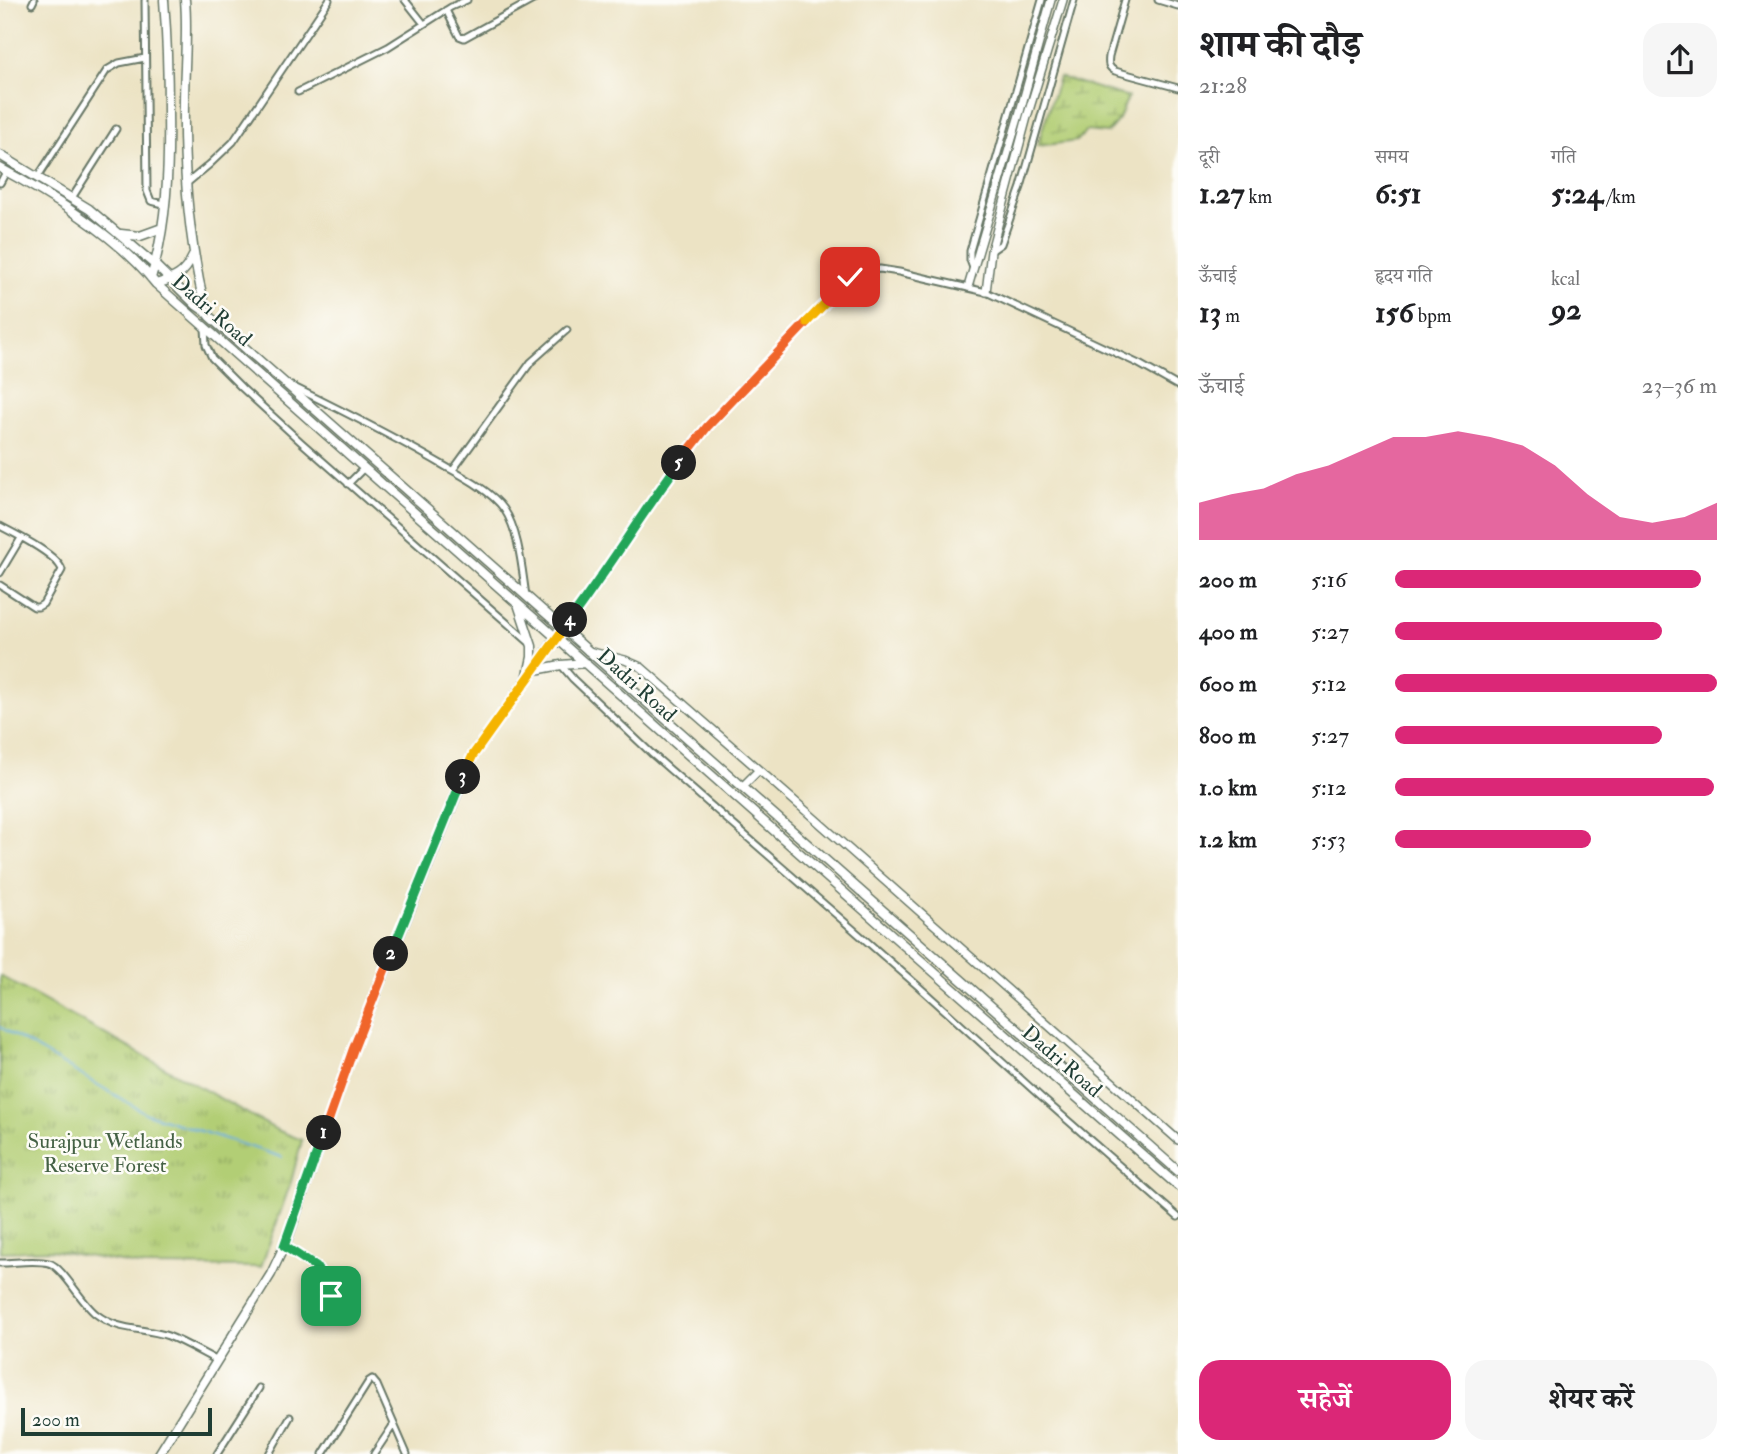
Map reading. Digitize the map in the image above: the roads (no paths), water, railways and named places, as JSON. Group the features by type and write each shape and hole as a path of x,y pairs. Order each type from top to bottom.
{"main road":[{"path":"164,0 168,144 162,228 153,281 170,280 183,272 193,255"},
{"path":"185,0 186,184 193,255 208,314"},
{"name":"Dadri Road","path":"0,155 89,209 121,234 587,651 1178,1171"},
{"name":"Dadri Road","path":"3,170 91,224 360,472 586,663 1178,1186"},
{"path":"121,234 140,236 162,228"},
{"path":"518,604 532,646 528,678"},
{"path":"160,1454 271,1274 284,1246 353,1050 473,755 563,629"},
{"path":"535,670 586,663"}],"street":[{"path":"145,0 146,191 150,201 164,204"},
{"path":"186,184 233,142 329,0"},
{"path":"405,0 425,24"},
{"path":"298,92 388,47 446,10 467,0"},
{"path":"446,10 458,36 464,38 533,0"},
{"path":"973,268 970,251 1042,0"},
{"path":"968,287 1051,0"},
{"path":"986,292 992,251 1027,117 1063,0"},
{"path":"992,251 1001,244 1021,187 1073,0"},
{"path":"1125,0 1109,56 1110,68 1178,88"},
{"path":"1158,0 1178,6"},
{"path":"37,178 107,70 113,65 145,58"},
{"path":"72,198 116,129"},
{"path":"0,183 3,170"},
{"path":"563,629 693,443 850,277 863,271 880,269 899,272 986,292 1139,364 1178,386"},
{"path":"205,328 206,345 212,358 242,388 532,646"},
{"path":"453,470 531,362 567,330"},
{"path":"284,382 371,424 453,470 490,495 504,509 512,524 526,596"},
{"path":"348,484 360,472"},
{"path":"0,526 58,562 61,567 61,572 43,604 38,607 0,585"},
{"path":"0,573 21,538"},
{"path":"587,651 625,660 641,667 1178,1140"},
{"path":"561,665 661,762 1178,1216"},
{"path":"742,787 759,770"},
{"path":"284,1246 316,1267 331,1296"},
{"path":"0,1263 48,1263 57,1268 88,1307 105,1320 117,1326 170,1336 216,1360"},
{"path":"323,1454 371,1380 377,1385 407,1454"},
{"path":"217,1454 259,1388"},
{"path":"269,1454 290,1417"},
{"path":"374,1454 394,1423"}],"waterway":[{"path":"0,1027 147,1114 282,1157"}],"park label":[{"name":"Surajpur Wetlands Reserve Forest","path":"105,1153"}]}
